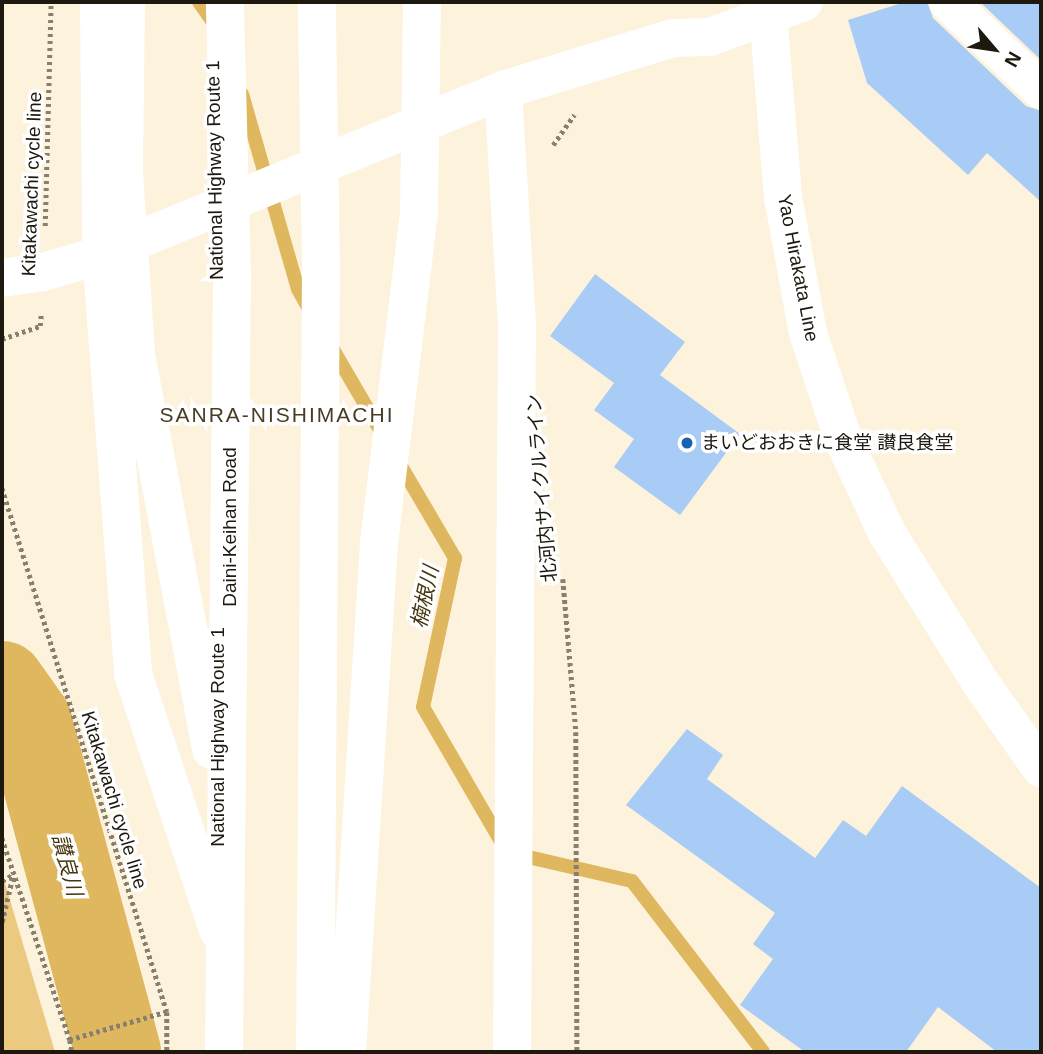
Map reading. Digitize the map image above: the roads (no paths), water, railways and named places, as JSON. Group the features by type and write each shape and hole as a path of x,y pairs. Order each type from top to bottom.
{"main road":[{"path":"99,2 100,255 133,674 219,932"},
{"path":"126,2 124,172 136,355 219,790"},
{"name":"National Highway Route 1","path":"211,2 216,132 218,1052"},
{"name":"Daini-Keihan Road","path":"224,1052 232,276 225,2"},
{"path":"315,1052 321,282 317,2"},
{"path":"329,1052 335,59 333,2"},
{"path":"347,1052 379,543 419,214 422,2"},
{"path":"948,2 1041,90"},
{"path":"2,278 43,272 100,255 503,90 673,38 710,37 781,6"},
{"name":"Yao Hirakata Line","path":"781,6 783,197 807,333 843,439 887,533 982,685 1041,768"},
{"path":"503,90 517,324 512,1052"}],"waterway":[{"name":"楠根川","path":"199,2 216,26"},
{"name":"楠根川","path":"242,94 298,289 310,311"},
{"name":"楠根川","path":"331,346 383,435"},
{"name":"楠根川","path":"398,461 455,558 423,707 507,852 632,881 763,1052"},
{"name":"讃良川","path":"2,684 29,722 118,1052"}],"place":[{"name":"まいどおおきに食堂 讃良食堂","path":"687,443"}],"district":[{"name":"SANRA-NISHIMACHI","path":"277,415"}]}
